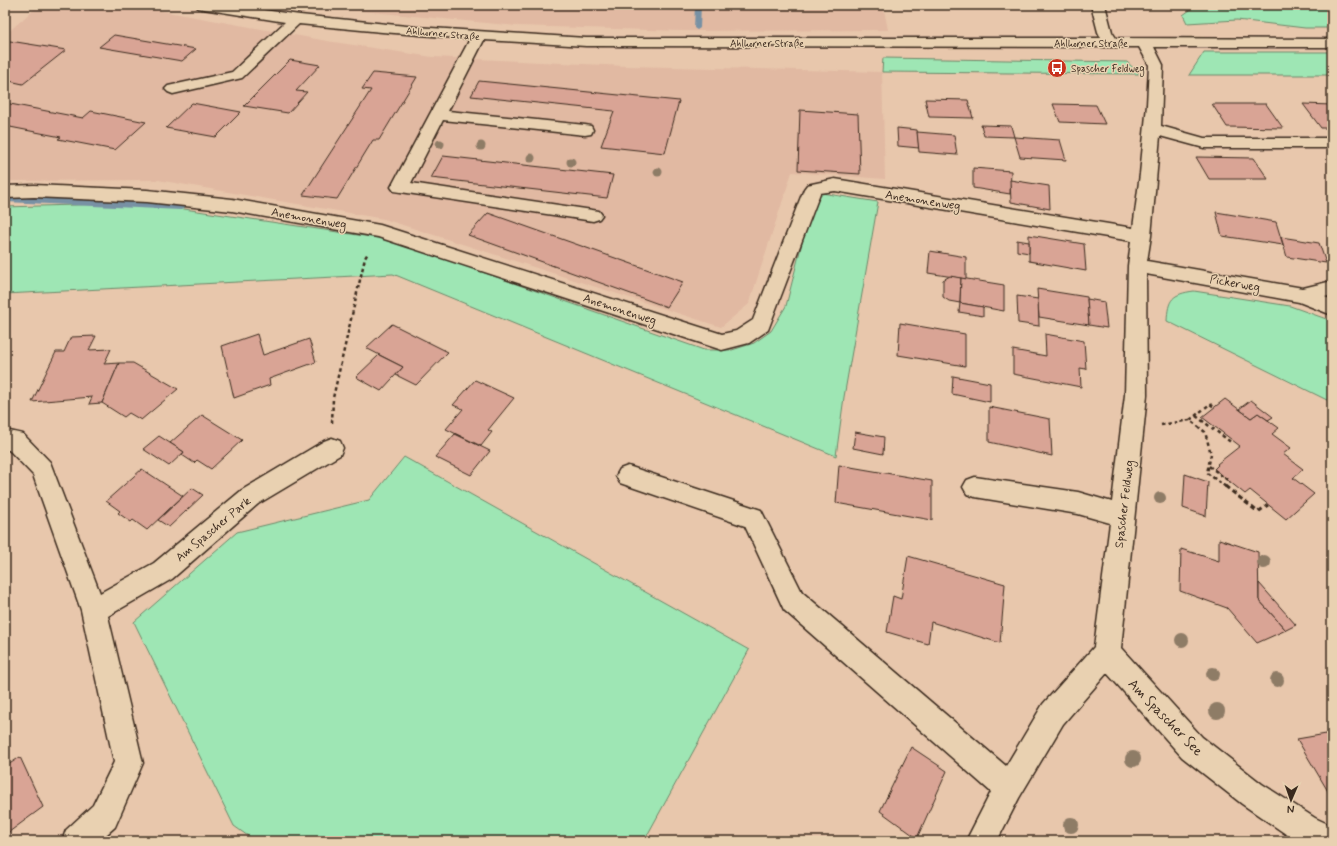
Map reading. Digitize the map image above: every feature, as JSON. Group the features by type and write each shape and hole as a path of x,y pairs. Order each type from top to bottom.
{"street":[{"name":"Ahlhorner Straße","path":"204,5 296,19 351,25 479,36 593,42 1332,43"},
{"path":"1098,5 1105,32 1111,43"},
{"path":"173,89 236,75 296,19"},
{"path":"479,36 400,187 593,215"},
{"name":"Spascher Feldweg","path":"1107,653 1136,395 1137,266 1142,236 1153,129 1156,65 1144,43"},
{"path":"437,115 585,130"},
{"path":"1153,129 1204,143 1332,144"},
{"name":"Anemonenweg","path":"5,192 34,191 162,197 232,205 380,231 722,342 742,337 761,325 813,189 834,185 1142,236"},
{"name":"Pickerweg","path":"1137,266 1303,295 1332,288"},
{"path":"1303,295 1332,308"},
{"path":"5,440 15,441 42,469 94,610 129,763 104,816 77,841"},
{"name":"Am Spascher Park","path":"94,610 163,571 250,497 332,448"},
{"path":"628,476 753,518 793,601 1009,788"},
{"path":"975,487 1078,504 1123,516"},
{"path":"981,841 1009,788 1053,714 1107,653"},
{"name":"Am Spascher See","path":"1107,653 1192,747 1252,794 1304,829 1330,841"}],"path":[{"path":"333,398 365,258"},
{"path":"1134,417 1157,425 1190,420 1210,404 1214,407"},
{"path":"1196,416 1232,443"},
{"path":"1190,420 1205,432 1211,454 1208,473 1258,512 1268,505"},
{"path":"1208,466 1230,482"}],"shaded area":[{"path":"39,5 129,5 327,41 432,57 626,66 882,72 885,179 792,172 749,304 721,327 384,219 158,180 5,181 5,35"},
{"path":"299,5 883,5 888,30 682,31 517,26"}],"green space":[{"path":"1197,5 1332,5 1332,28 1305,28 1237,20 1187,23 1183,15"},
{"path":"1204,52 1332,52 1332,75 1189,75"},
{"path":"883,58 1127,62 1140,74 882,72"},
{"path":"815,192 878,202 844,397 836,456 393,274 5,294 5,207 144,203 391,240 704,350 732,350 754,343 771,331 786,306"},
{"path":"1194,291 1290,306 1332,321 1332,394 1329,401 1167,321 1170,303 1173,299 1181,294"},
{"path":"404,457 749,650 644,841 255,841 234,826 134,622 237,532 369,500"}],"building":[{"path":"583,5 659,5 658,9 585,7"},
{"path":"114,35 196,49 182,61 99,47"},
{"path":"10,41 66,50 23,84 5,80 5,44"},
{"path":"290,60 320,65 296,91 307,92 288,113 244,106"},
{"path":"373,73 417,77 379,140 373,140 337,199 303,195 371,90 362,89"},
{"path":"479,81 679,101 665,153 601,146 614,111 471,96"},
{"path":"925,99 968,100 973,118 929,117"},
{"path":"5,103 83,118 91,111 146,122 115,150 58,139 61,137 5,126"},
{"path":"192,103 241,112 216,137 166,128"},
{"path":"1053,104 1096,105 1105,124 1060,122"},
{"path":"1212,104 1266,104 1283,128 1227,127"},
{"path":"1303,104 1332,105 1332,128 1321,128"},
{"path":"800,110 858,114 860,174 798,170"},
{"path":"981,125 1011,126 1014,137 984,136"},
{"path":"897,128 917,130 919,148 898,146"},
{"path":"917,132 954,135 957,155 919,152"},
{"path":"1014,137 1060,140 1066,160 1020,157"},
{"path":"443,156 613,175 607,198 431,178"},
{"path":"1196,157 1254,158 1268,179 1209,179"},
{"path":"973,168 1011,171 1010,194 973,188"},
{"path":"1010,180 1049,186 1050,209 1011,202"},
{"path":"1216,212 1276,222 1283,245 1222,236"},
{"path":"488,213 683,282 667,307 468,235"},
{"path":"1029,235 1084,244 1086,271 1029,261"},
{"path":"1281,237 1319,243 1326,263 1287,257"},
{"path":"1017,240 1029,242 1029,253 1017,251"},
{"path":"930,251 966,257 966,279 928,273"},
{"path":"950,276 961,278 960,303 949,301 943,297 943,280"},
{"path":"961,278 1004,285 1004,311 960,303"},
{"path":"1037,289 1087,297 1089,325 1039,317"},
{"path":"1017,296 1038,299 1039,326 1018,323"},
{"path":"1087,299 1104,302 1107,328 1089,325"},
{"path":"960,303 983,307 983,316 959,312"},
{"path":"900,323 965,334 965,366 898,355"},
{"path":"392,324 448,352 416,385 396,375 403,367 366,348"},
{"path":"257,334 263,355 309,339 316,362 269,379 270,385 234,398 222,346"},
{"path":"1045,334 1084,341 1086,369 1080,368 1081,387 1013,374 1013,350 1046,356"},
{"path":"96,336 89,350 111,349 104,364 119,363 102,403 89,404 92,397 32,402 56,352 64,352 71,337"},
{"path":"379,355 403,367 381,391 356,377"},
{"path":"119,363 133,363 178,389 141,420 129,413 124,417 102,403"},
{"path":"953,376 990,383 990,402 952,394"},
{"path":"475,380 514,398 488,430 492,432 481,446 446,429 463,409 453,405"},
{"path":"1225,399 1251,418 1258,413 1279,428 1272,434 1291,448 1283,454 1303,469 1293,478 1314,494 1286,519 1250,490 1245,494 1214,469 1218,465 1217,464 1240,446 1202,417"},
{"path":"1251,400 1273,417 1268,420 1258,413 1251,418 1239,409"},
{"path":"989,407 1050,419 1052,456 989,442"},
{"path":"202,415 242,440 211,469 197,460 194,463 182,455 184,452 170,443"},
{"path":"855,432 884,437 883,454 853,448"},
{"path":"455,434 490,451 471,475 435,457"},
{"path":"159,436 184,452 169,466 143,449"},
{"path":"839,465 932,481 932,520 836,503"},
{"path":"142,469 183,496 147,530 133,520 131,522 118,513 120,511 106,501"},
{"path":"1185,474 1208,482 1206,516 1183,508"},
{"path":"192,488 203,495 169,527 158,520"},
{"path":"1219,539 1258,552 1259,600 1286,630 1257,643 1227,608 1180,591 1181,549 1219,561"},
{"path":"908,556 1005,584 1000,643 931,622 928,644 887,632 893,596 901,599"},
{"path":"1259,583 1296,625 1286,630 1259,600"},
{"path":"1332,733 1332,798 1297,739"},
{"path":"911,747 947,771 917,838 880,811"},
{"path":"20,757 43,807 5,835 5,767"}],"waterway":[{"path":"697,28 698,5"},
{"path":"5,199 181,207"}],"place":[{"name":"Spascher Feldweg","path":"1057,68"}]}
